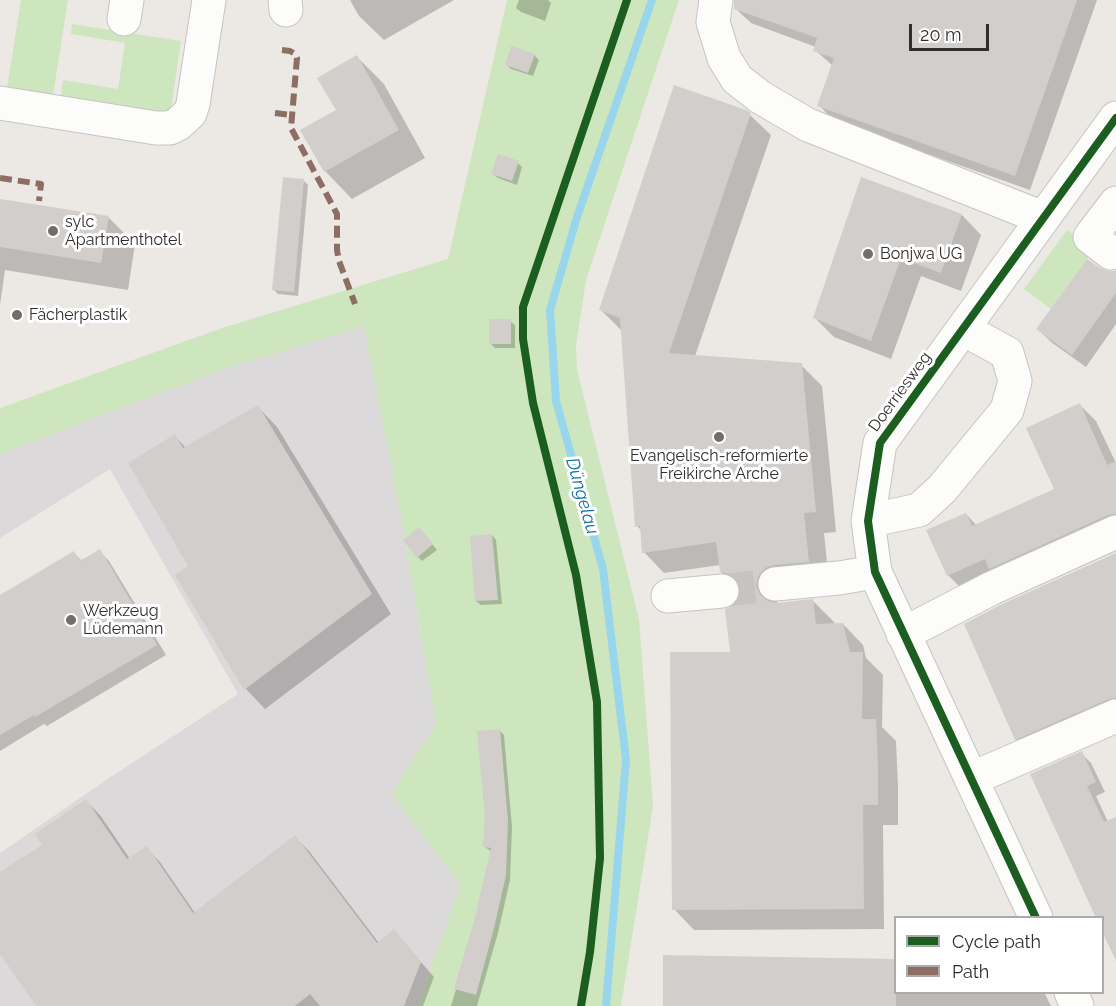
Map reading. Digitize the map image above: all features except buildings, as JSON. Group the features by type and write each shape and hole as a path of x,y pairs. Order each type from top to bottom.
{"street":[{"path":"0,103 156,128 170,128 190,113 193,104 209,0"},
{"path":"717,0 714,22 724,58 737,79 760,97 808,125 1043,218"},
{"name":"Doerriesweg","path":"1035,916 875,572 868,521 880,443 1116,118"},
{"path":"868,521 919,510 942,489 1007,410 1015,381 1007,353 963,329"},
{"path":"903,634 992,588 1116,532"},
{"path":"775,584 875,572"},
{"path":"668,596 722,591"},
{"path":"971,779 1116,716"}],"shaded area":[{"path":"364,326 401,516 436,724 391,794 460,884 418,1006 0,1006 0,853 115,774 238,694 110,469 0,538 0,454 218,371"}],"green space":[{"path":"21,0 68,0 52,102 6,94"},
{"path":"507,0 679,0 586,280 576,346 577,370 639,619 653,806 621,1006 418,1006 460,884 391,794 436,724 401,516 364,326 218,371 0,454 0,408 222,328 448,259"},
{"path":"72,24 181,41 171,109 168,115 60,102 63,80 118,89 125,43 71,34"},
{"path":"1067,230 1094,249 1051,309 1024,289"}],"waterway":[{"name":"Düngelau","path":"606,1006 626,760 603,569 556,401 550,310 577,217 652,0"}],"tunnel":[{"path":"722,591 775,584"}],"marked path":[{"path":"282,50 290,51 297,58 291,128 337,214 339,261 355,304"},
{"path":"275,113 292,115"},
{"path":"0,178 41,184 39,201"}],"cycle path":[{"path":"581,1006 590,952 600,858 597,702 576,575 533,403 523,339 523,307 627,0"},
{"path":"1035,916 875,572 868,521 880,443 1116,118"}],"place":[{"name":"sylc Apartmenthotel","path":"53,231"},
{"name":"Bonjwa UG","path":"868,254"},
{"name":"Fächerplastik","path":"17,315"},
{"name":"Evangelisch-reformierte Freikirche Arche","path":"719,437"},
{"name":"Werkzeug Lüdemann","path":"71,620"}]}
